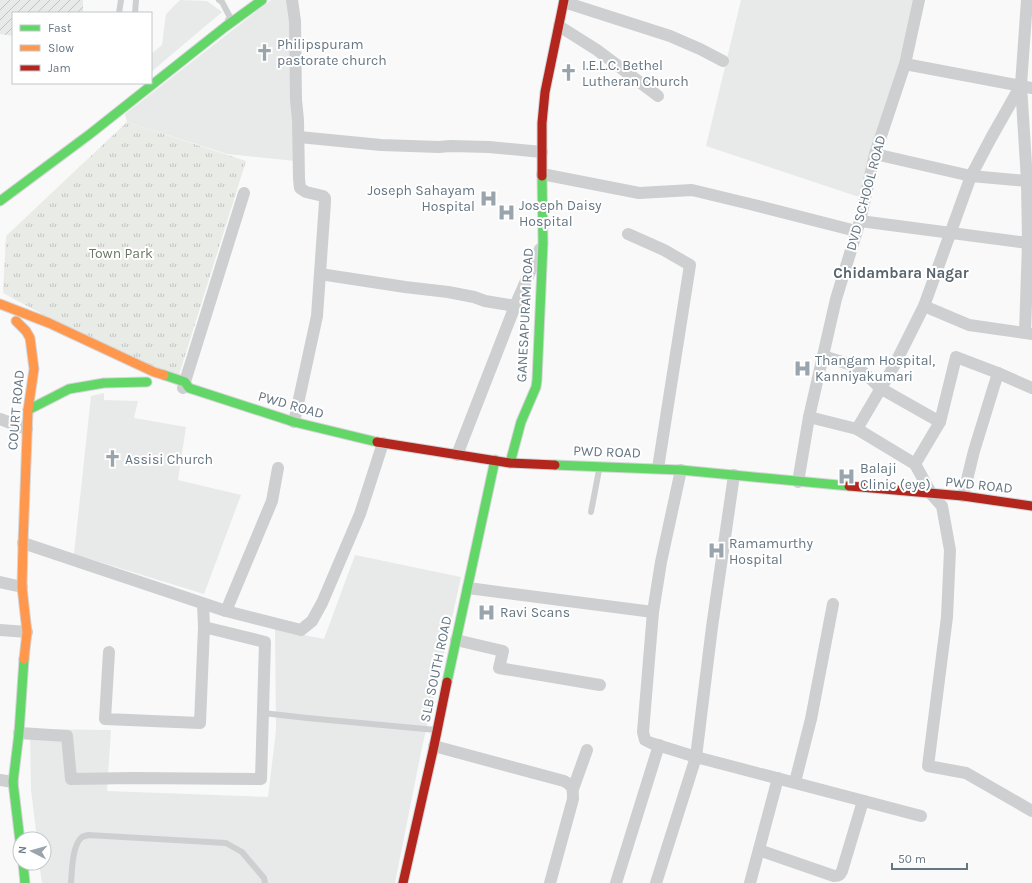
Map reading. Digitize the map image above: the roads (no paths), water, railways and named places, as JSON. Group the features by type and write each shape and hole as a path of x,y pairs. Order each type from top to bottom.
{"main road":[{"path":"0,201 90,134 225,27 262,0"},
{"name":"GANESAPURAM ROAD","path":"510,463 521,422 536,387 543,242 542,123 545,92 564,1"},
{"name":"PWD ROAD","path":"0,304 49,323 154,372 182,388 294,422 383,443 457,456 510,463 658,468 963,496 1032,506"},
{"path":"8,317 35,330"},
{"name":"COURT ROAD","path":"8,317 26,331 30,338 34,369 28,410 22,543 22,587 27,632 23,666 19,732 12,782 19,831"},
{"path":"28,410 69,389 104,383 151,383 127,372"},
{"name":"SLB SOUTH ROAD","path":"403,883 495,460"},
{"path":"24,871 25,883"}],"street":[{"path":"292,0 295,21 296,100 299,137 300,188 306,192 323,196 325,198 317,316 294,422"},
{"name":"DVD SCHOOL ROAD","path":"798,482 809,417 836,299 858,226 875,154 905,64 919,0"},
{"path":"924,306 969,325 1029,334 1027,0"},
{"path":"564,1 670,36 700,49 722,61"},
{"path":"559,26 597,50 658,96"},
{"path":"905,64 1027,86"},
{"path":"857,429 894,366 924,306 971,176 991,138 1027,86"},
{"path":"299,137 381,145 489,147 542,152"},
{"path":"875,154 971,176 1027,181"},
{"path":"542,174 639,193 692,190 750,204 858,226 951,232 1028,243"},
{"path":"182,388 244,193"},
{"path":"628,234 664,250 690,265 658,468"},
{"path":"457,456 515,306 543,242"},
{"path":"320,274 448,292 474,297 485,301 515,306"},
{"path":"823,356 852,365 867,375 880,388 940,422"},
{"path":"915,464 940,422 956,357 1032,388"},
{"path":"963,496 974,451 998,373"},
{"path":"809,417 857,429 915,464 932,494 942,506 950,550 947,617 928,766 966,773 1032,811"},
{"path":"0,419 27,429"},
{"path":"22,543 226,612 301,630 312,621 322,603 360,514 383,443"},
{"path":"226,612 272,501 278,468"},
{"path":"680,470 661,562 654,612 642,732 645,740 696,757 921,816"},
{"path":"656,883 696,757 712,627 734,475"},
{"path":"0,582 22,587"},
{"path":"468,588 654,612"},
{"path":"109,652 105,719 200,723 204,627 203,604"},
{"path":"795,782 811,719 833,604"},
{"path":"19,732 67,736 71,779 261,779 265,642 204,627"},
{"path":"0,630 27,632"},
{"path":"456,640 503,651 499,668 600,685"},
{"path":"616,883 659,745"},
{"path":"434,746 564,782 571,785 573,789"},
{"path":"550,883 573,798 573,789 587,750"},
{"path":"750,883 778,778"},
{"path":"0,780 12,782"},
{"path":"759,850 834,876 838,876 842,871 863,801"}],"lane":[{"path":"119,12 121,0"},
{"path":"135,12 136,0"},
{"path":"219,0 222,2 230,17 225,27"},
{"path":"591,512 600,466"},
{"path":"263,713 437,731"},
{"path":"71,883 74,854 77,844 82,838 88,835 226,843 242,852 264,878 265,883"}],"place":[{"name":"Philipspuram pastorate church","path":"264,52"},
{"name":"I.E.L.C. Bethel Lutheran Church","path":"569,73"},
{"name":"Joseph Sahayam Hospital","path":"488,198"},
{"name":"Joseph Daisy Hospital","path":"506,213"},
{"name":"Thangam Hospital, Kanniyakumari","path":"802,368"},
{"name":"Assisi Church","path":"112,459"},
{"name":"Balaji Clinic (eye)","path":"847,476"},
{"name":"Ramamurthy Hospital","path":"716,551"},
{"name":"Ravi Scans","path":"487,612"}],"district":[{"name":"Chidambara Nagar","path":"901,273"}],"park label":[{"name":"Town Park","path":"121,253"}]}
